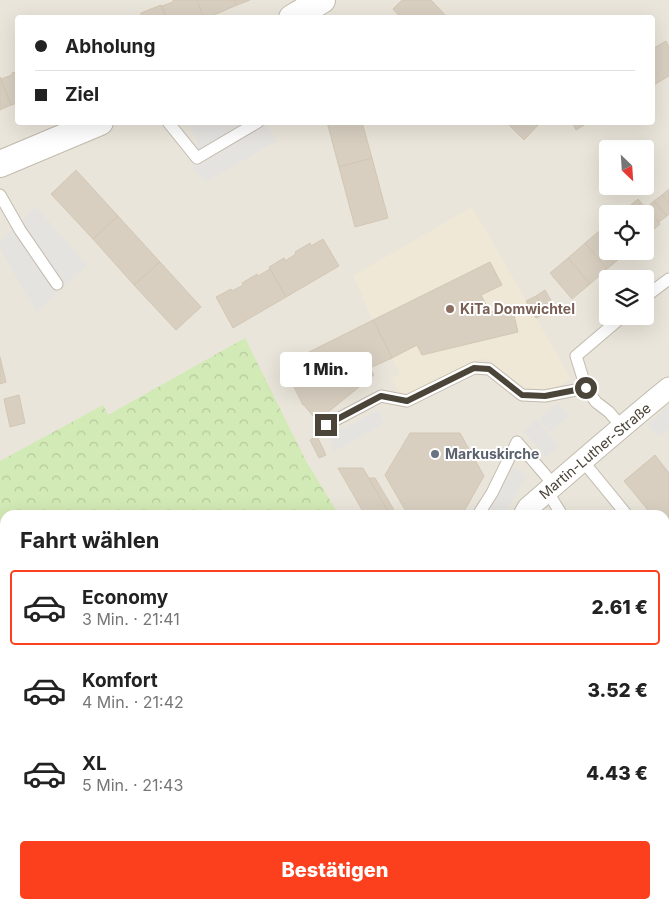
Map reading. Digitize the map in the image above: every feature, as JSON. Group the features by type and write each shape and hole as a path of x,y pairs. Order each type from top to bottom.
{"street":[{"path":"0,164 93,125"},
{"name":"Martin-Luther-Straße","path":"527,510 582,460 669,388"}],"lane":[{"path":"170,125 197,158 253,125"},
{"path":"0,195 20,230 57,284"},
{"path":"654,290 669,279"},
{"path":"612,325 576,356 586,388 596,402 609,412 622,427"},
{"path":"326,425 381,396 407,401 474,368 489,369 522,395 545,396 586,388"},
{"path":"481,510 492,493 517,442 550,488 560,510"},
{"path":"582,460 623,510"}],"shaded area":[{"path":"0,0 669,0 669,510 0,510"},
{"path":"194,125 270,125 268,126 277,141 206,182 193,169 196,143 198,142 190,127"},
{"path":"36,207 87,265 36,312 0,248 0,241"},
{"name":"KiTa Domwichtel","path":"472,207 571,379 557,387 547,389 527,388 519,385 490,360 479,359 401,397 392,378 400,374 353,276"},
{"path":"558,403 569,416 550,432 539,419"},
{"path":"667,407 669,409 669,428 659,437 648,424"},
{"path":"379,410 384,424 334,451 329,436"},
{"path":"537,420 559,446 546,457 524,431"},
{"path":"513,467 527,476 507,510 488,510"}],"green space":[{"path":"245,338 306,461 336,510 0,510 0,461 103,405 108,415"}],"building":[{"path":"173,0 197,0 203,15 165,15 162,6 173,2"},
{"path":"197,0 235,0 237,5 214,15 203,15"},
{"path":"235,0 250,0 237,5"},
{"path":"402,0 431,0 445,15 398,15 393,9"},
{"path":"161,5 165,15 141,15 141,13"},
{"path":"666,41 669,47 669,76 655,84 655,47"},
{"path":"15,72 15,104 11,105 1,79 12,75"},
{"path":"0,77 11,105 0,110"},
{"path":"328,125 363,125 372,158 339,167"},
{"path":"509,125 538,125 524,140"},
{"path":"574,125 584,125 576,130"},
{"path":"372,158 388,218 355,227 339,167"},
{"path":"76,170 118,216 93,239 51,194"},
{"path":"669,189 669,203 662,195"},
{"path":"662,195 669,203 669,214 667,216 654,201"},
{"path":"638,199 643,205 631,205"},
{"path":"654,201 667,216 659,222 654,217 654,205 649,205"},
{"path":"118,216 160,262 134,285 93,239"},
{"path":"654,217 660,224 654,229"},
{"path":"599,231 599,260 585,243"},
{"path":"323,239 339,266 286,297 269,267 284,258 285,261 310,243 311,246"},
{"path":"585,243 607,269 599,270 599,276 590,284 568,258"},
{"path":"568,258 590,284 572,299 550,273"},
{"path":"599,260 618,260 607,269"},
{"path":"160,262 201,307 176,330 134,285"},
{"path":"490,262 502,285 481,295 490,312 512,307 518,332 422,355 417,345 392,358 373,320"},
{"path":"270,269 286,297 233,328 216,297 231,289 232,291 257,274 258,276"},
{"path":"545,290 555,308 546,313 536,296"},
{"path":"536,296 546,313 536,318 526,301"},
{"path":"373,320 392,358 370,368 374,375 317,421 303,405 281,366"},
{"path":"0,357 6,382 0,384"},
{"path":"19,395 25,423 10,427 4,399"},
{"name":"Markuskirche","path":"410,433 460,433 484,476 465,510 405,510 385,475"},
{"path":"317,436 326,455 319,458 310,440"},
{"path":"655,455 669,473 669,510 648,510 624,481"},
{"path":"338,468 363,468 387,510 362,510"},
{"path":"369,478 375,478 394,510 387,510"}],"place":[{"name":"KiTa Domwichtel","path":"450,309"},
{"name":"Markuskirche","path":"435,454"}],"route":[{"path":"326,425 381,396 407,401 474,368 489,369 522,395 545,396 586,388"}]}
